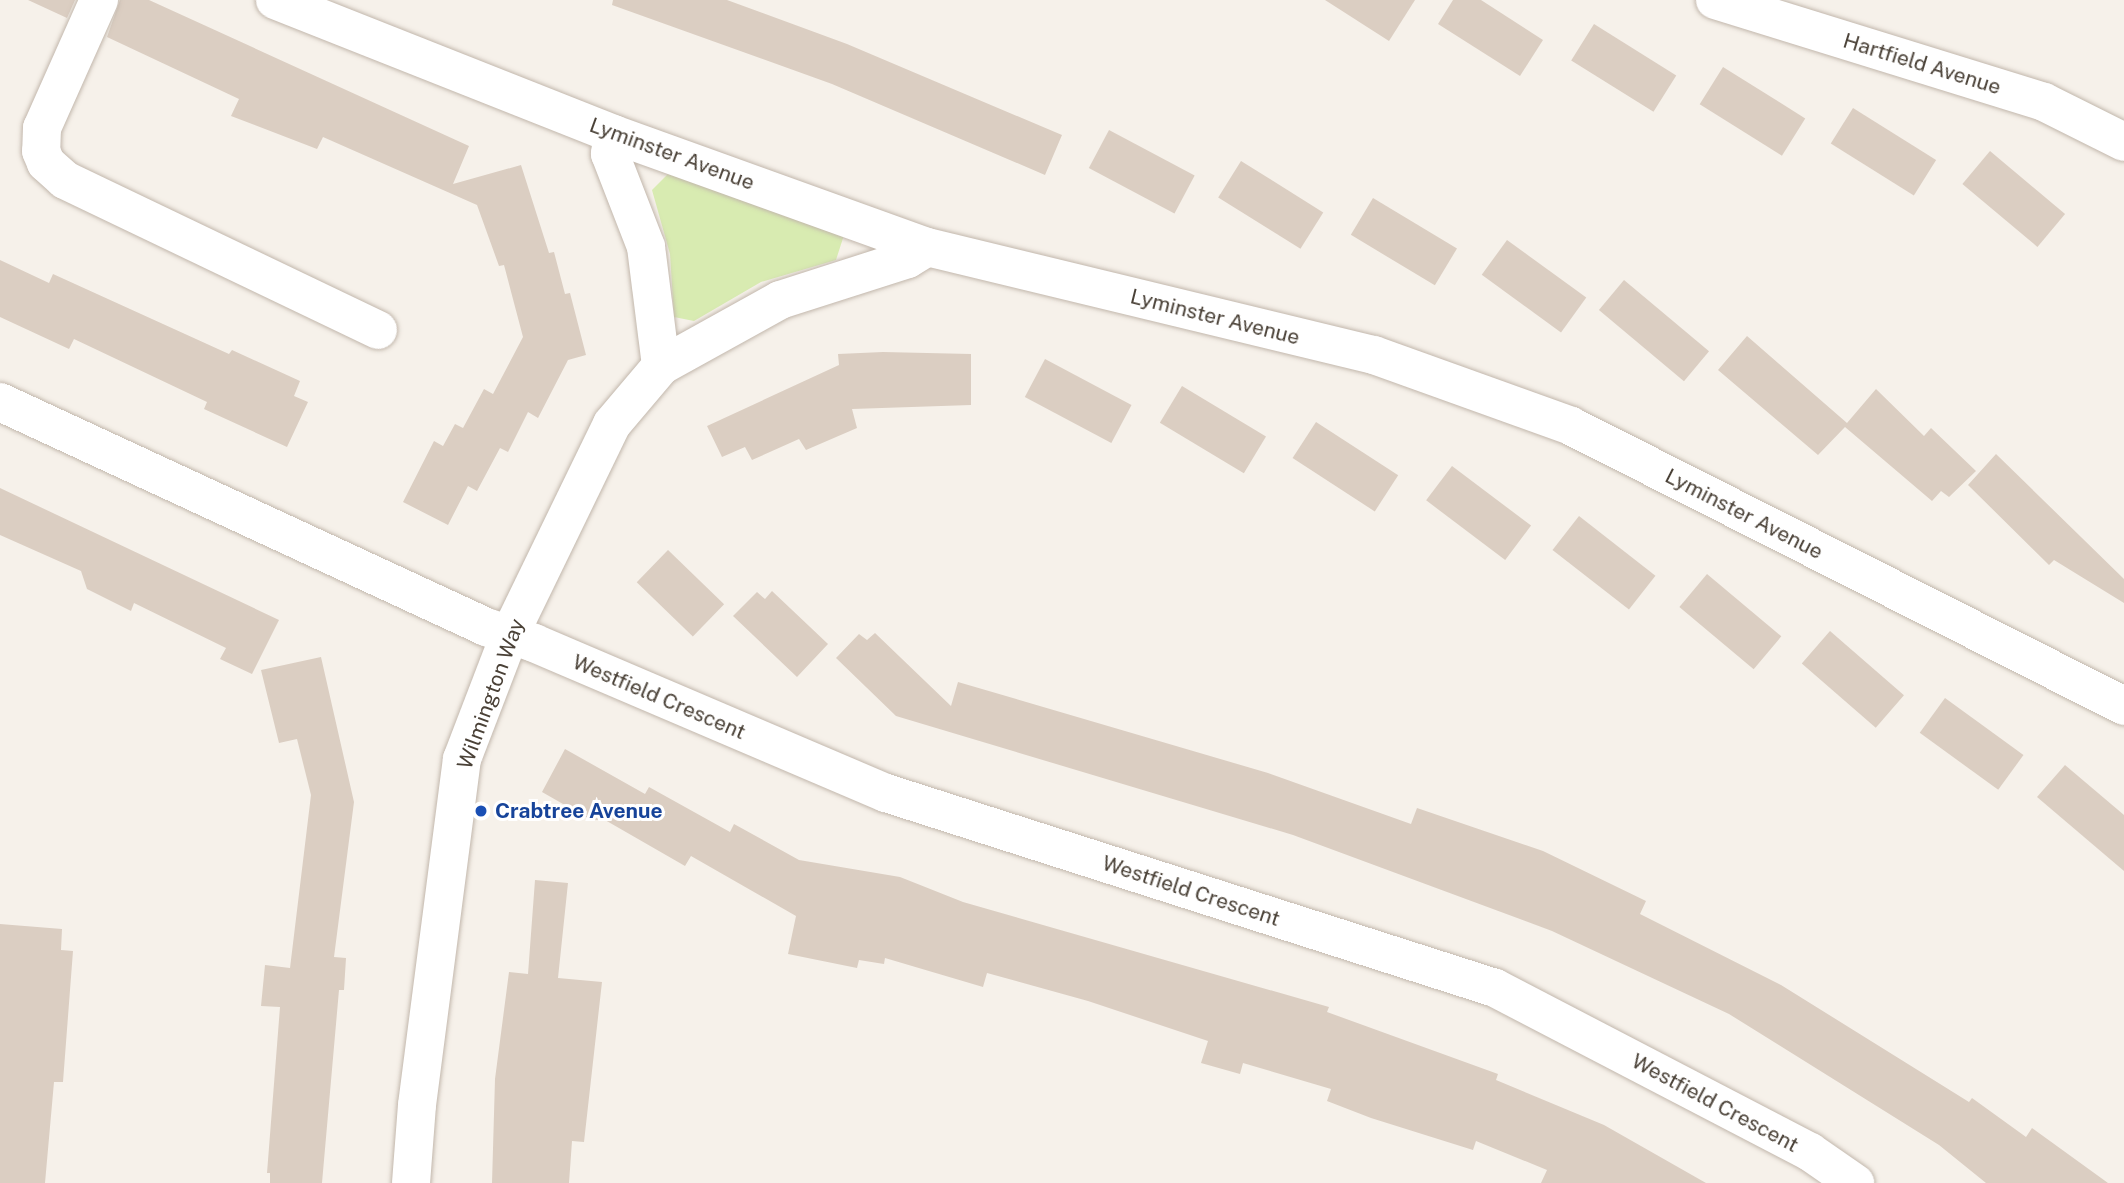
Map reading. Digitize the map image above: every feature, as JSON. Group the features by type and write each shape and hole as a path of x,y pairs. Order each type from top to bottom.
{"street":[{"path":"99,0 42,128 41,151 46,163 65,180 377,330"},
{"name":"Lyminster Avenue","path":"275,0 613,134 927,247 1374,355 1571,426 2124,706"},
{"name":"Hartfield Avenue","path":"1715,0 2044,102 2124,142"},
{"path":"613,134 610,154 646,247 660,366"},
{"name":"Wilmington Way","path":"411,1183 417,1105 462,759 510,635 612,424 660,366 780,300 908,259 927,247"},
{"path":"0,402 510,635"},
{"name":"Westfield Crescent","path":"510,635 886,793 1495,988 1810,1152 1855,1183"}],"green space":[{"path":"669,173 844,235 836,260 761,282 694,321 674,317 670,254 652,190"}],"building":[{"path":"28,0 75,0 67,18"},
{"path":"120,0 149,0 469,146 453,184 521,165 549,253 554,252 565,294 570,293 586,355 568,360 538,418 528,412 508,452 500,448 477,491 468,486 448,525 403,502 434,441 443,446 455,424 463,428 484,389 493,394 523,337 504,265 499,266 477,205 323,137 317,149 231,116 239,99 107,37"},
{"path":"613,0 727,0 847,44 1062,135 1045,175 832,84 612,5"},
{"path":"1325,0 1415,0 1389,41"},
{"path":"1453,0 1481,0 1543,40 1520,76 1438,24"},
{"path":"1594,24 1676,75 1653,112 1571,60"},
{"path":"1723,67 1805,118 1782,156 1700,104"},
{"path":"1853,108 1936,160 1914,196 1831,144"},
{"path":"1109,130 1195,176 1174,214 1089,168"},
{"path":"1990,151 2065,214 2037,247 1962,184"},
{"path":"1241,161 1323,212 1300,249 1218,197"},
{"path":"1373,198 1457,248 1435,285 1351,235"},
{"path":"1507,240 1586,298 1561,332 1482,275"},
{"path":"0,260 49,283 53,274 229,354 232,350 300,381 294,396 308,402 287,447 204,409 207,402 74,339 69,349 0,317"},
{"path":"1624,280 1709,351 1684,381 1599,310"},
{"path":"1747,336 1847,423 1876,389 1924,436 1931,428 1976,471 1949,497 1941,491 1932,501 1845,427 1818,455 1718,370"},
{"path":"838,354 971,354 971,405 852,409 857,428 806,450 799,439 752,460 745,447 722,457 707,426 839,365"},
{"path":"1045,359 1132,405 1111,443 1025,397"},
{"path":"1182,386 1266,436 1244,473 1160,423"},
{"path":"1316,422 1398,475 1375,511 1293,458"},
{"path":"1996,454 2124,579 2124,603 2054,560 2049,565 1968,485"},
{"path":"1452,466 1531,526 1505,560 1426,500"},
{"path":"0,488 279,620 252,674 220,659 226,648 134,603 131,611 87,589 81,571 0,535"},
{"path":"1579,516 1655,576 1629,610 1553,550"},
{"path":"668,550 724,604 693,637 637,582"},
{"path":"1707,574 1781,636 1754,669 1679,607"},
{"path":"772,591 828,644 797,677 733,616 757,592 765,599"},
{"path":"1830,631 1904,695 1876,728 1802,663"},
{"path":"875,633 951,706 958,682 1268,773 1411,824 1417,808 1543,851 1646,901 1640,914 1781,985 1969,1102 1972,1098 2026,1137 2032,1128 2108,1183 1986,1183 1939,1145 1729,1014 1552,931 1293,835 896,716 836,658 859,634 867,640"},
{"path":"321,657 354,802 334,957 346,958 344,990 339,990 322,1183 270,1183 270,1173 267,1173 280,1007 261,1006 265,965 290,968 311,795 297,739 279,743 261,670"},
{"path":"1945,698 2023,755 1998,790 1920,733"},
{"path":"565,749 645,794 649,787 730,832 734,824 799,860 900,877 963,902 1329,1007 1327,1012 1498,1074 1496,1080 1604,1125 1706,1183 1541,1183 1547,1170 1476,1141 1473,1150 1371,1118 1327,1101 1331,1089 1243,1063 1240,1074 1201,1063 1208,1041 1088,1001 987,973 983,987 885,958 884,964 859,960 857,968 788,954 796,916 691,856 685,866 605,820 591,820 542,792"},
{"path":"2065,765 2124,815 2124,871 2037,797"},
{"path":"535,880 568,883 558,978 602,982 584,1142 572,1141 569,1183 492,1183 495,1079 509,972 528,974"},
{"path":"0,924 62,929 61,950 73,951 63,1082 54,1082 45,1183 0,1183"}],"place":[{"name":"Crabtree Avenue","path":"481,811"}]}
